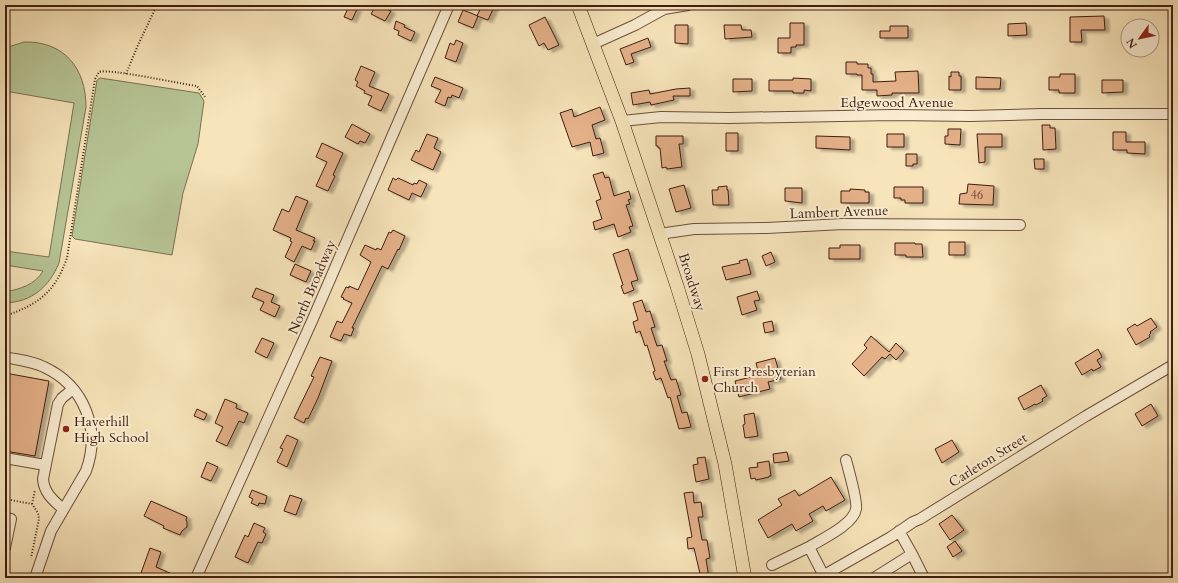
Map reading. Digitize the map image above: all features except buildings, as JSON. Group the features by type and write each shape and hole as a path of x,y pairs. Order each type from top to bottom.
{"main road":[{"name":"Broadway","path":"578,5 622,121 680,296 712,407 725,464 745,578"}],"street":[{"name":"North Broadway","path":"196,578 312,321 449,5"},
{"path":"593,44 635,25 664,9 688,5"},
{"name":"Edgewood Avenue","path":"622,121 661,117 729,118 893,115 972,116 1041,114 1173,114"},
{"name":"Lambert Avenue","path":"660,234 694,229 767,228 843,224 1020,225"},
{"path":"5,357 44,367 67,382 82,402 89,418 92,435 89,461 86,471 63,509 27,577"},
{"name":"Carleton Street","path":"822,577 891,537 1079,420 1173,365"},
{"path":"63,509 51,498 44,486 43,479 58,404 62,398 73,389"},
{"path":"5,458 45,465"},
{"path":"772,565 809,547 853,518 857,508 846,460"},
{"path":"5,518 11,519 5,548"},
{"path":"899,531 924,578"},
{"path":"809,547 822,577"},
{"path":"874,578 912,554"}],"path":[{"path":"126,74 157,5"},
{"path":"5,316 27,308 44,296 55,284 63,270 67,258 96,75 102,71 197,86 206,97"},
{"path":"32,504 36,486"},
{"path":"5,499 32,504 38,513 39,519 30,559"},
{"path":"7,575 27,577"}],"green space":[{"path":"24,42 51,46 70,60 77,69 82,80 86,107 59,263 55,272 45,286 38,292 23,300 5,303 5,292 27,286 36,280 43,271 5,265 5,251 49,257 74,103 5,91 5,48"},
{"path":"100,78 199,93 204,101 198,144 183,193 172,255 75,239 72,236 97,80"}],"place":[{"name":"First Presbyterian Church","path":"705,379"},
{"name":"Haverhill High School","path":"66,429"}]}
